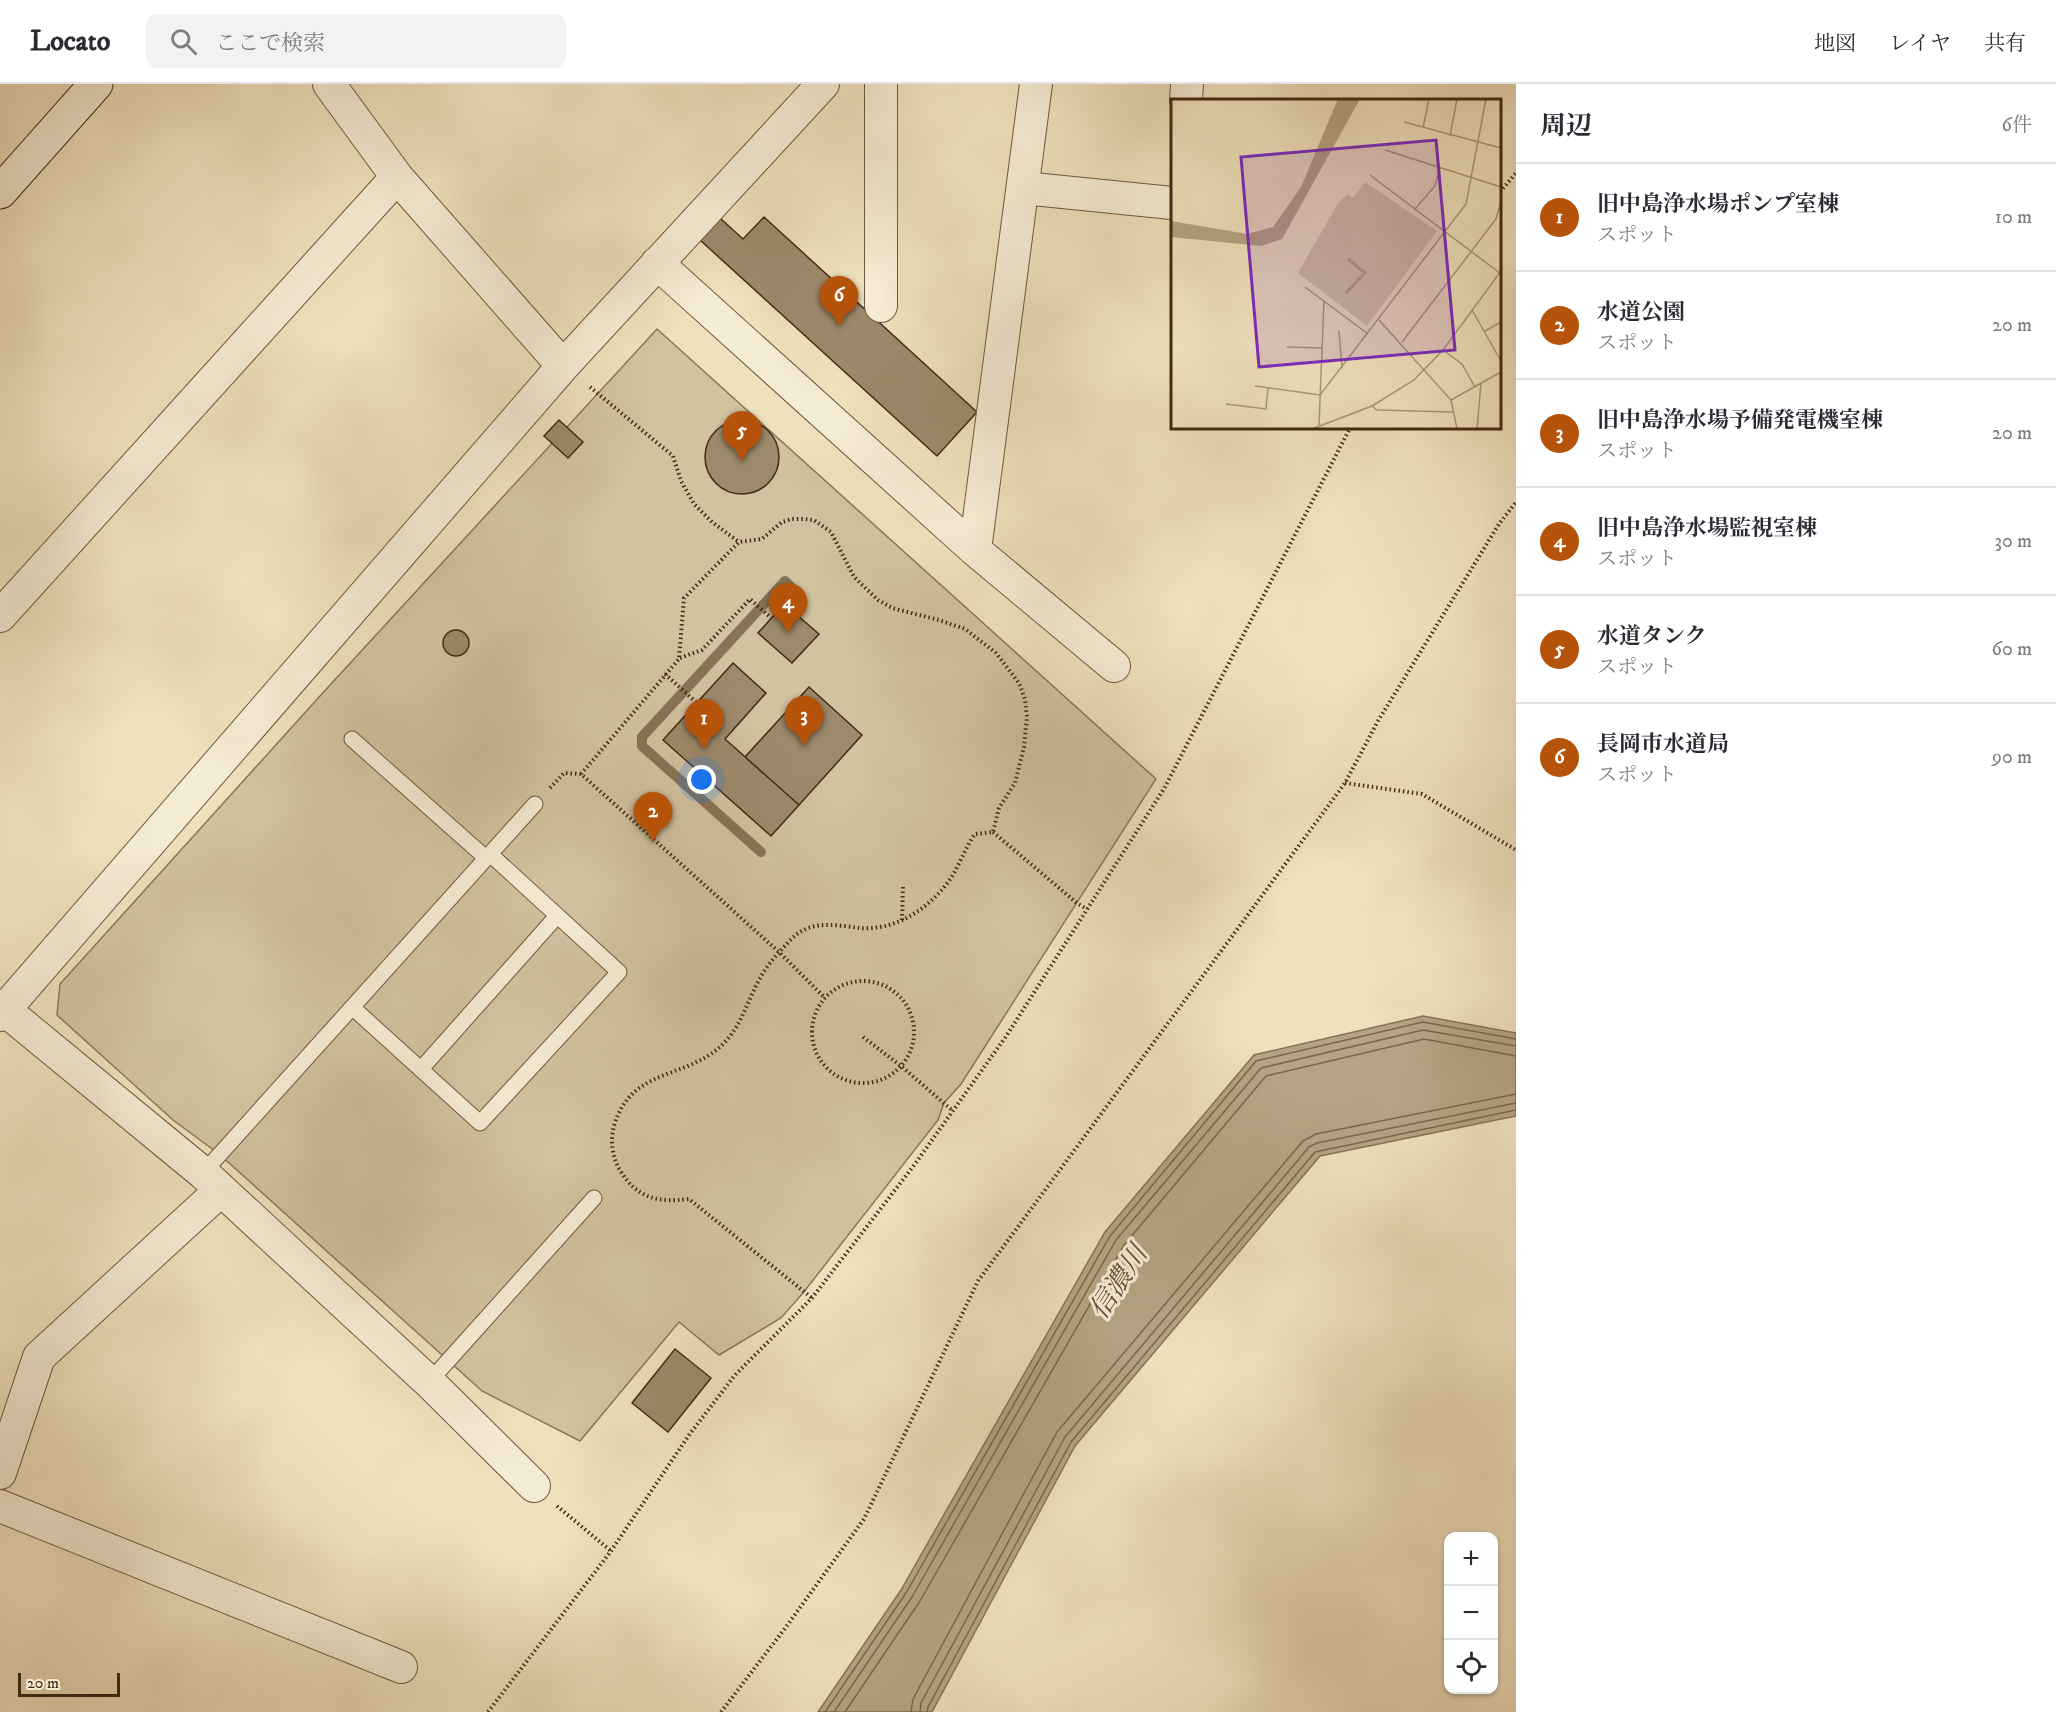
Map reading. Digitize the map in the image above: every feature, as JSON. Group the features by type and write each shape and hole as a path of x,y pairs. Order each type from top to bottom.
{"street":[{"path":"328,84 397,177 563,366"},
{"path":"534,1486 429,1382 212,1181 2,1010 563,366 823,84"},
{"path":"881,84 881,306"},
{"path":"975,550 1036,84"},
{"path":"1186,99 1187,84"},
{"path":"0,192 89,86"},
{"path":"0,616 397,177"},
{"path":"1023,188 1171,203"},
{"path":"657,263 975,550 1114,666"},
{"path":"0,1473 39,1357 212,1181"},
{"path":"0,1506 401,1668"}],"lane":[{"path":"352,739 619,972 480,1123 352,1007"},
{"path":"212,1181 352,1007 535,804"},
{"path":"421,1069 557,916"},
{"path":"429,1382 594,1198"}],"path":[{"path":"1501,191 1516,173"},
{"path":"563,366 673,456 681,481 694,504 712,522 739,542"},
{"path":"488,1712 611,1551 689,1435 735,1376 812,1298 915,1164 1006,1035 1165,787 1349,429"},
{"path":"721,1712 864,1519 978,1281 1346,783 1384,711 1499,524 1516,502"},
{"path":"679,659 684,598 739,542 762,539 774,527 792,519 814,520 831,532 854,577 878,600 892,609 939,620 965,629 981,640 1005,663 1019,683 1025,699 1026,733 1015,783 999,808 993,832"},
{"path":"581,774 679,659 702,650 750,599 771,618"},
{"path":"665,675 698,703"},
{"path":"535,804 564,772 581,774 779,952 825,998"},
{"path":"1346,783 1422,794 1516,850"},
{"path":"812,1298 689,1199 674,1201 658,1199 640,1193 629,1184 618,1167 613,1149 613,1132 618,1114 626,1099 648,1081 699,1061 726,1041 759,980 779,952 803,930 830,925 870,929 883,927 922,909 952,876 966,846 975,834 993,832 1078,904 1087,909"},
{"path":"902,920 903,886"},
{"path":"856,983 886,987 902,998 912,1012 915,1032 910,1052 901,1066 890,1076 880,1080 861,1082 839,1077 828,1070 815,1055 810,1034 812,1018 819,1005 836,989 856,983"},
{"path":"863,1037 953,1111"},
{"path":"534,1486 611,1551"}],"shaded area":[{"path":"657,329 1156,779 961,1084 944,1103 938,1120 803,1293 781,1318 719,1355 679,1322 580,1441 482,1391 219,1154 173,1120 57,1015 60,984 320,696"}],"water":[{"name":"信濃川","path":"1423,1016 1516,1033 1516,1116 1320,1156 1075,1446 932,1712 818,1712 901,1590 1105,1232 1254,1055"}],"building":[{"path":"764,217 977,412 937,456 700,240 720,218 743,239"},
{"path":"559,420 583,442 568,458 544,436"},
{"path":"735,420 749,420 763,426 773,436 779,450 777,471 763,488 749,494 735,494 721,488 711,478 705,464 705,450 711,436 721,426"},
{"path":"784,604 819,634 792,663 758,633"},
{"path":"456,630 465,634 469,643 465,652 456,656 447,652 443,643 447,634"},
{"path":"733,663 766,693 725,739 799,805 771,836 663,740"},
{"path":"809,687 862,735 799,805 745,757"},
{"path":"675,1349 711,1378 668,1432 632,1403"}],"waterway":[{"path":"761,852 642,746 642,737 785,581 799,595"}],"place":[{"name":"長岡市水道局","path":"839,326"},
{"name":"水道タンク","path":"742,461"},
{"name":"旧中島浄水場監視室棟","path":"788,633"},
{"name":"旧中島浄水場予備発電機室棟","path":"804,746"},
{"name":"旧中島浄水場ポンプ室棟","path":"704,749"},
{"name":"水道公園","path":"653,842"}]}
